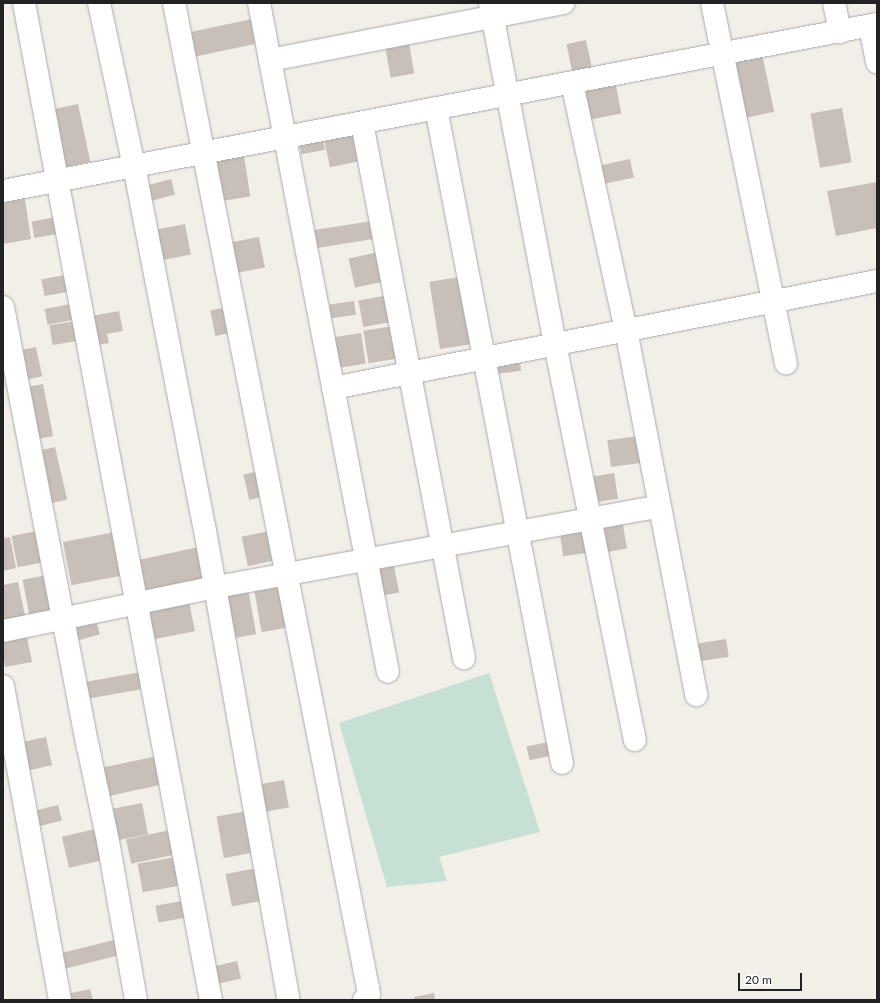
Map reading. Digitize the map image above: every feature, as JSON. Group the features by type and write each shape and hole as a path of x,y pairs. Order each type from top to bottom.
{"street":[{"path":"24,3 212,1000"},
{"path":"99,3 134,166 216,587 289,1000"},
{"path":"174,3 368,988 369,994 364,1000"},
{"path":"259,3 388,672"},
{"path":"270,60 492,10 564,3"},
{"path":"712,3 786,363"},
{"path":"834,3 840,32"},
{"path":"492,10 506,95 635,740"},
{"path":"3,191 874,25 877,62"},
{"path":"572,83 626,330 696,695"},
{"path":"436,108 562,763"},
{"path":"362,122 464,658"},
{"path":"333,388 877,281"},
{"path":"3,307 108,841 136,1000"},
{"path":"3,631 216,587 660,506"},
{"path":"3,686 60,1000"}],"green space":[{"path":"489,673 540,832 439,857 447,881 387,887 339,723"}],"building":[{"path":"252,19 257,43 195,57 189,32"},
{"path":"408,38 414,73 391,78 384,42"},
{"path":"586,40 593,73 574,77 566,44"},
{"path":"762,54 774,112 745,118 733,60"},
{"path":"615,81 621,113 589,120 583,87"},
{"path":"78,104 90,162 60,168 48,110"},
{"path":"842,108 852,162 820,168 810,114"},
{"path":"356,126 363,160 330,167 323,133"},
{"path":"322,134 325,150 301,154 298,139"},
{"path":"243,150 250,196 219,201 211,155"},
{"path":"630,159 634,178 603,184 599,166"},
{"path":"171,179 175,194 143,203 139,188"},
{"path":"877,182 877,228 836,236 827,191"},
{"path":"24,193 31,239 3,244 3,197"},
{"path":"62,216 65,233 34,238 31,221"},
{"path":"372,221 375,239 313,249 310,231"},
{"path":"185,224 191,254 158,261 152,230"},
{"path":"259,237 265,267 236,273 231,243"},
{"path":"379,252 385,281 355,288 349,258"},
{"path":"71,274 74,291 44,296 41,279"},
{"path":"460,277 471,344 440,349 429,282"},
{"path":"389,295 394,322 363,327 358,300"},
{"path":"354,301 356,315 331,318 329,304"},
{"path":"76,303 79,319 48,325 45,309"},
{"path":"228,307 233,333 215,336 210,310"},
{"path":"119,311 123,331 107,334 109,343 97,345 95,337 104,335 90,338 86,317"},
{"path":"82,320 85,340 53,345 49,325"},
{"path":"393,326 398,359 369,363 363,331"},
{"path":"361,333 366,364 337,368 332,338"},
{"path":"36,347 42,376 27,380 20,350"},
{"path":"519,354 521,371 490,375 488,358"},
{"path":"43,384 53,436 38,439 28,387"},
{"path":"638,436 642,463 611,467 607,440"},
{"path":"55,447 67,500 52,503 39,451"},
{"path":"259,471 265,496 249,500 243,475"},
{"path":"614,473 618,499 590,503 586,477"},
{"path":"622,520 627,549 602,553 597,524"},
{"path":"584,525 588,553 563,556 559,528"},
{"path":"42,530 48,561 18,567 12,536"},
{"path":"269,531 275,560 248,566 242,537"},
{"path":"115,532 123,575 71,585 63,542"},
{"path":"10,537 16,568 3,571 3,538"},
{"path":"199,547 206,579 146,592 139,560"},
{"path":"393,561 399,592 381,596 375,564"},
{"path":"52,574 59,609 29,615 23,580"},
{"path":"281,581 289,627 262,632 253,586"},
{"path":"18,582 25,616 3,620 3,585"},
{"path":"248,588 256,634 231,639 222,593"},
{"path":"188,596 195,631 150,640 143,605"},
{"path":"95,617 100,634 79,640 74,623"},
{"path":"26,632 32,662 5,667 3,655 3,636"},
{"path":"726,639 729,657 694,662 691,644"},
{"path":"147,671 150,688 88,699 85,682"},
{"path":"46,737 52,765 22,772 16,743"},
{"path":"548,742 551,756 529,760 526,747"},
{"path":"162,755 168,783 104,797 98,769"},
{"path":"284,780 289,808 262,812 257,785"},
{"path":"142,803 148,834 114,841 108,810"},
{"path":"58,805 62,821 33,828 29,812"},
{"path":"248,811 255,852 224,858 216,817"},
{"path":"95,829 102,860 69,868 62,837"},
{"path":"175,829 180,853 131,864 126,839"},
{"path":"181,856 186,885 143,892 138,864"},
{"path":"257,868 263,900 232,906 226,874"},
{"path":"188,900 191,917 158,922 156,906"},
{"path":"114,940 118,956 62,970 58,954"},
{"path":"237,961 241,979 212,985 208,968"},
{"path":"90,989 93,1000 63,1000 62,995"},
{"path":"434,993 435,1000 414,1000 414,997"}]}
